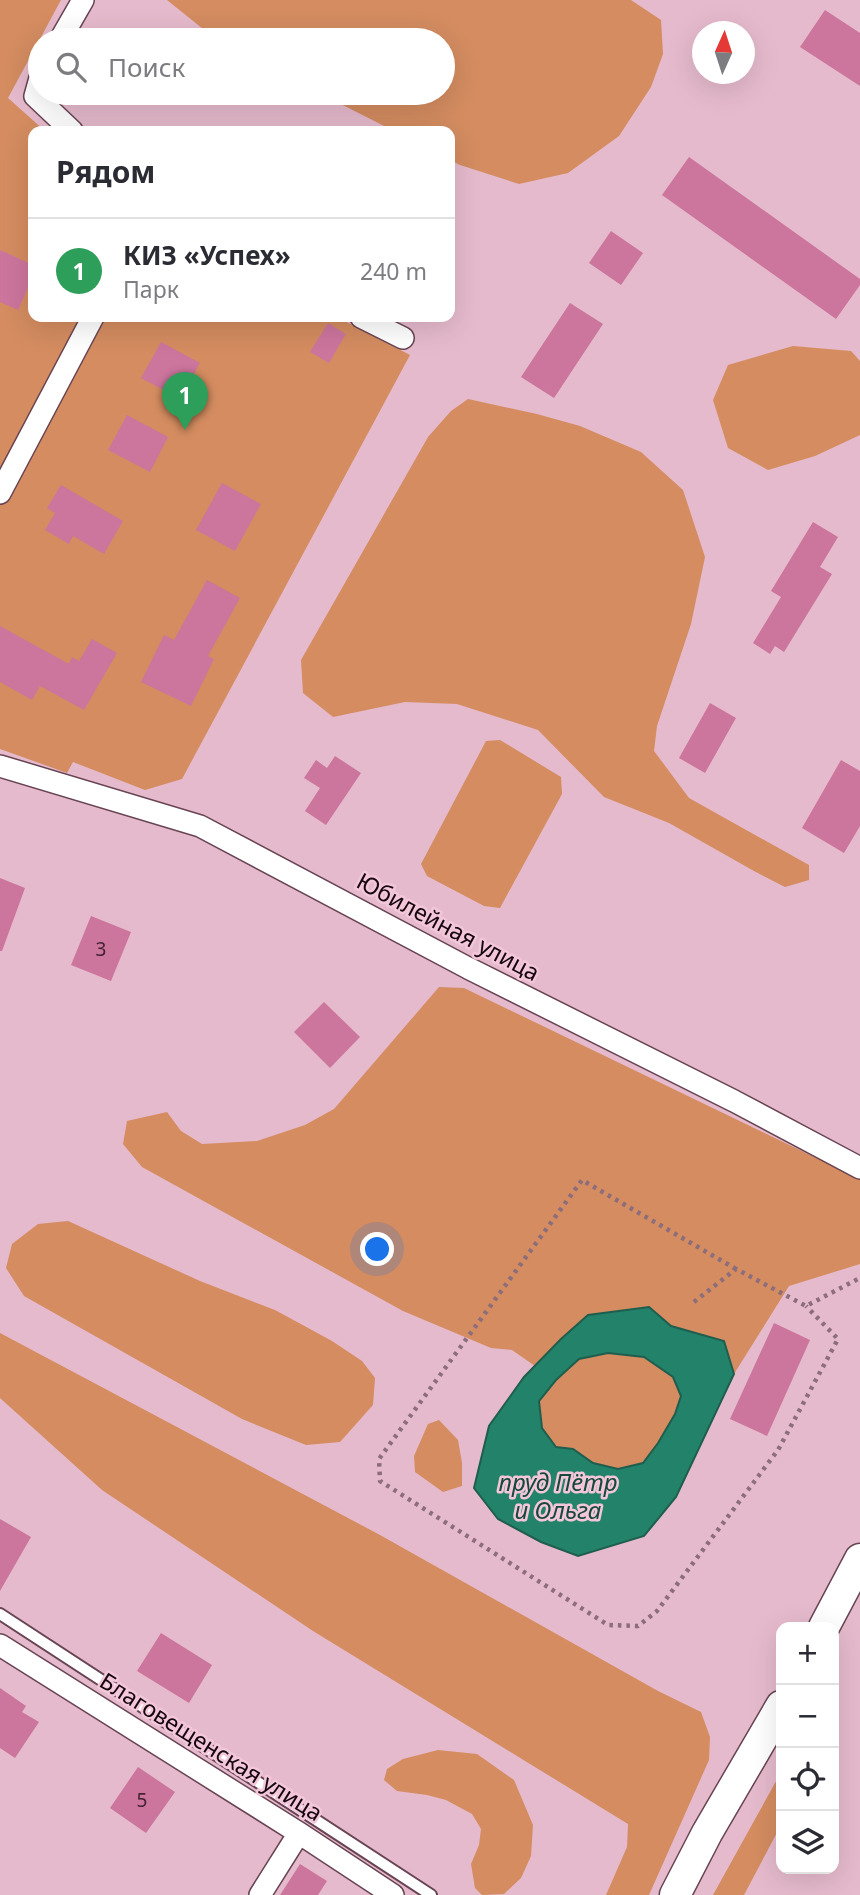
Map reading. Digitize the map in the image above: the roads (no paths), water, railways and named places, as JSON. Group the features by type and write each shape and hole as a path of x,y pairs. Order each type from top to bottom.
{"main road":[{"path":"827,1622 860,1559"},
{"path":"675,1895 707,1833 776,1715"}],"street":[{"path":"67,28 83,0"},
{"path":"45,105 67,126"},
{"path":"0,492 90,322"},
{"path":"371,322 403,338"},
{"name":"Юбилейная улица","path":"0,765 200,825 468,968 860,1168"},
{"name":"Благовещенская улица","path":"0,1645 393,1895"},
{"path":"260,1895 299,1833"}],"lane":[{"path":"0,1614 431,1895"}],"water":[{"name":"пруд Пётр и Ольга","path":"649,1307 671,1326 724,1341 734,1374 676,1497 644,1536 578,1556 541,1542 498,1519 474,1488 489,1426 524,1377 588,1315","holes":["608,1353 644,1357 673,1377 681,1396 675,1414 643,1463 618,1469 593,1463 573,1449 556,1447 542,1428 539,1401 556,1380 579,1359"]}],"place":[{"name":"КИЗ «Успех»","path":"185,430"}]}
